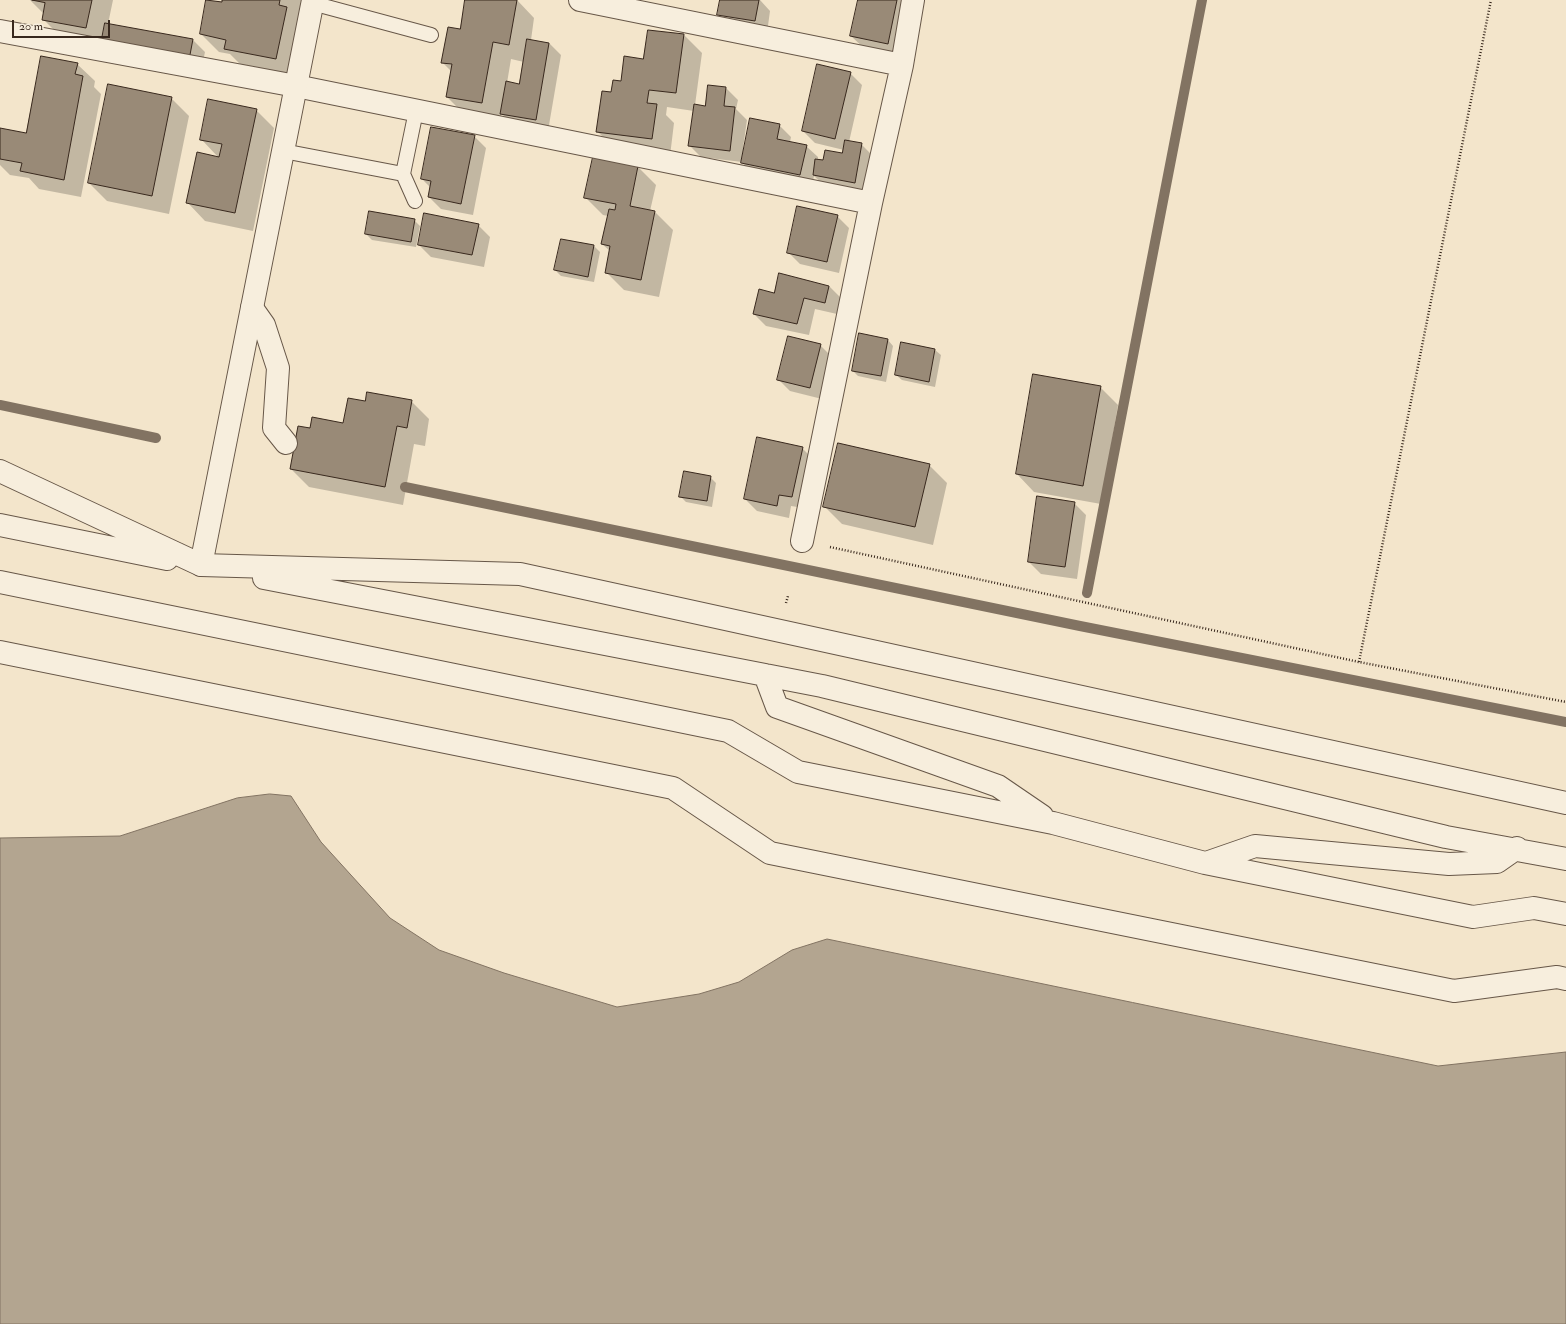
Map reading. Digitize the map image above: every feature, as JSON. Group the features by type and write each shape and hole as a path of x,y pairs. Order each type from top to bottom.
{"street":[{"path":"580,0 902,65"},
{"path":"802,541 871,203 902,65 913,0"},
{"path":"201,565 312,1"},
{"path":"0,31 296,86 871,203"},
{"path":"252,308 264,325 278,368 274,428 286,443"},
{"path":"0,471 201,565 520,574 1566,803"},
{"path":"0,525 822,686 1446,837 1517,848 1566,858"},
{"path":"0,582 728,731 798,772 1053,823 1205,863 1472,917 1534,908 1566,914"},
{"path":"0,652 673,788 770,853 1454,991 1557,977 1566,979"},
{"path":"765,675 777,707 998,786 1053,823"},
{"path":"1205,863 1255,846 1449,864 1497,862 1517,848"}],"lane":[{"path":"312,1 431,35"},
{"path":"415,201 403,174 416,111"},
{"path":"283,151 403,174"}],"path":[{"path":"1359,662 1490,0"},
{"path":"802,541 1359,662 1566,702"}],"shaded area":[{"path":"270,794 291,796 321,842 390,918 439,950 504,973 617,1007 699,994 739,982 792,950 827,939 1438,1066 1566,1052 1566,1324 0,1324 0,838 120,836 237,798"}],"building":[{"path":"32,0 92,0 86,28 42,20 45,3"},
{"path":"206,0 222,2 222,0 280,0 279,5 287,7 276,59 224,49 226,40 200,34"},
{"path":"465,0 517,0 509,45 493,42 482,103 446,97 452,64 441,63 448,27 460,29"},
{"path":"720,0 759,0 755,21 717,15"},
{"path":"858,0 897,0 888,44 850,36"},
{"path":"105,23 193,39 189,60 101,44"},
{"path":"648,30 684,34 676,93 649,90 647,103 657,104 652,139 596,132 602,91 611,92 613,80 621,81 624,56 643,59"},
{"path":"527,39 549,43 536,120 500,114 506,81 519,84"},
{"path":"41,56 78,63 75,74 83,76 64,180 20,171 22,163 0,159 0,128 26,133"},
{"path":"817,64 851,72 835,139 802,131"},
{"path":"108,84 172,97 152,196 88,183"},
{"path":"708,85 726,87 724,106 735,107 730,151 688,146 694,104 705,106"},
{"path":"208,99 257,109 235,213 186,203 197,152 219,157 222,144 200,140"},
{"path":"750,118 780,124 777,139 807,145 800,175 741,163"},
{"path":"431,127 475,135 461,204 428,197 431,181 421,179"},
{"path":"845,140 862,143 855,183 813,175 815,159 823,160 825,150 842,153"},
{"path":"593,157 638,166 630,206 655,211 641,280 605,273 610,246 601,244 609,209 615,210 616,204 584,198"},
{"path":"797,206 838,215 827,262 787,253"},
{"path":"369,211 415,219 411,242 365,234"},
{"path":"424,213 479,224 472,255 418,245"},
{"path":"561,239 594,245 588,277 554,270"},
{"path":"779,273 829,286 825,303 804,298 797,324 753,314 759,289 774,293"},
{"path":"859,333 888,339 881,376 852,371"},
{"path":"788,336 821,344 810,388 777,380"},
{"path":"901,342 935,349 929,382 895,375"},
{"path":"1033,374 1101,386 1083,486 1016,474"},
{"path":"367,392 412,400 407,428 397,426 385,487 290,469 298,426 310,428 312,417 343,423 348,398 365,401"},
{"path":"757,437 803,447 792,497 779,495 777,506 744,499"},
{"path":"838,443 930,464 915,527 823,507"},
{"path":"684,471 711,476 707,501 679,497"},
{"path":"1037,496 1075,502 1065,567 1028,562"}],"waterway":[{"path":"1087,593 1202,0"},
{"path":"0,405 156,438"},
{"path":"405,487 1080,626 1566,722"}]}
